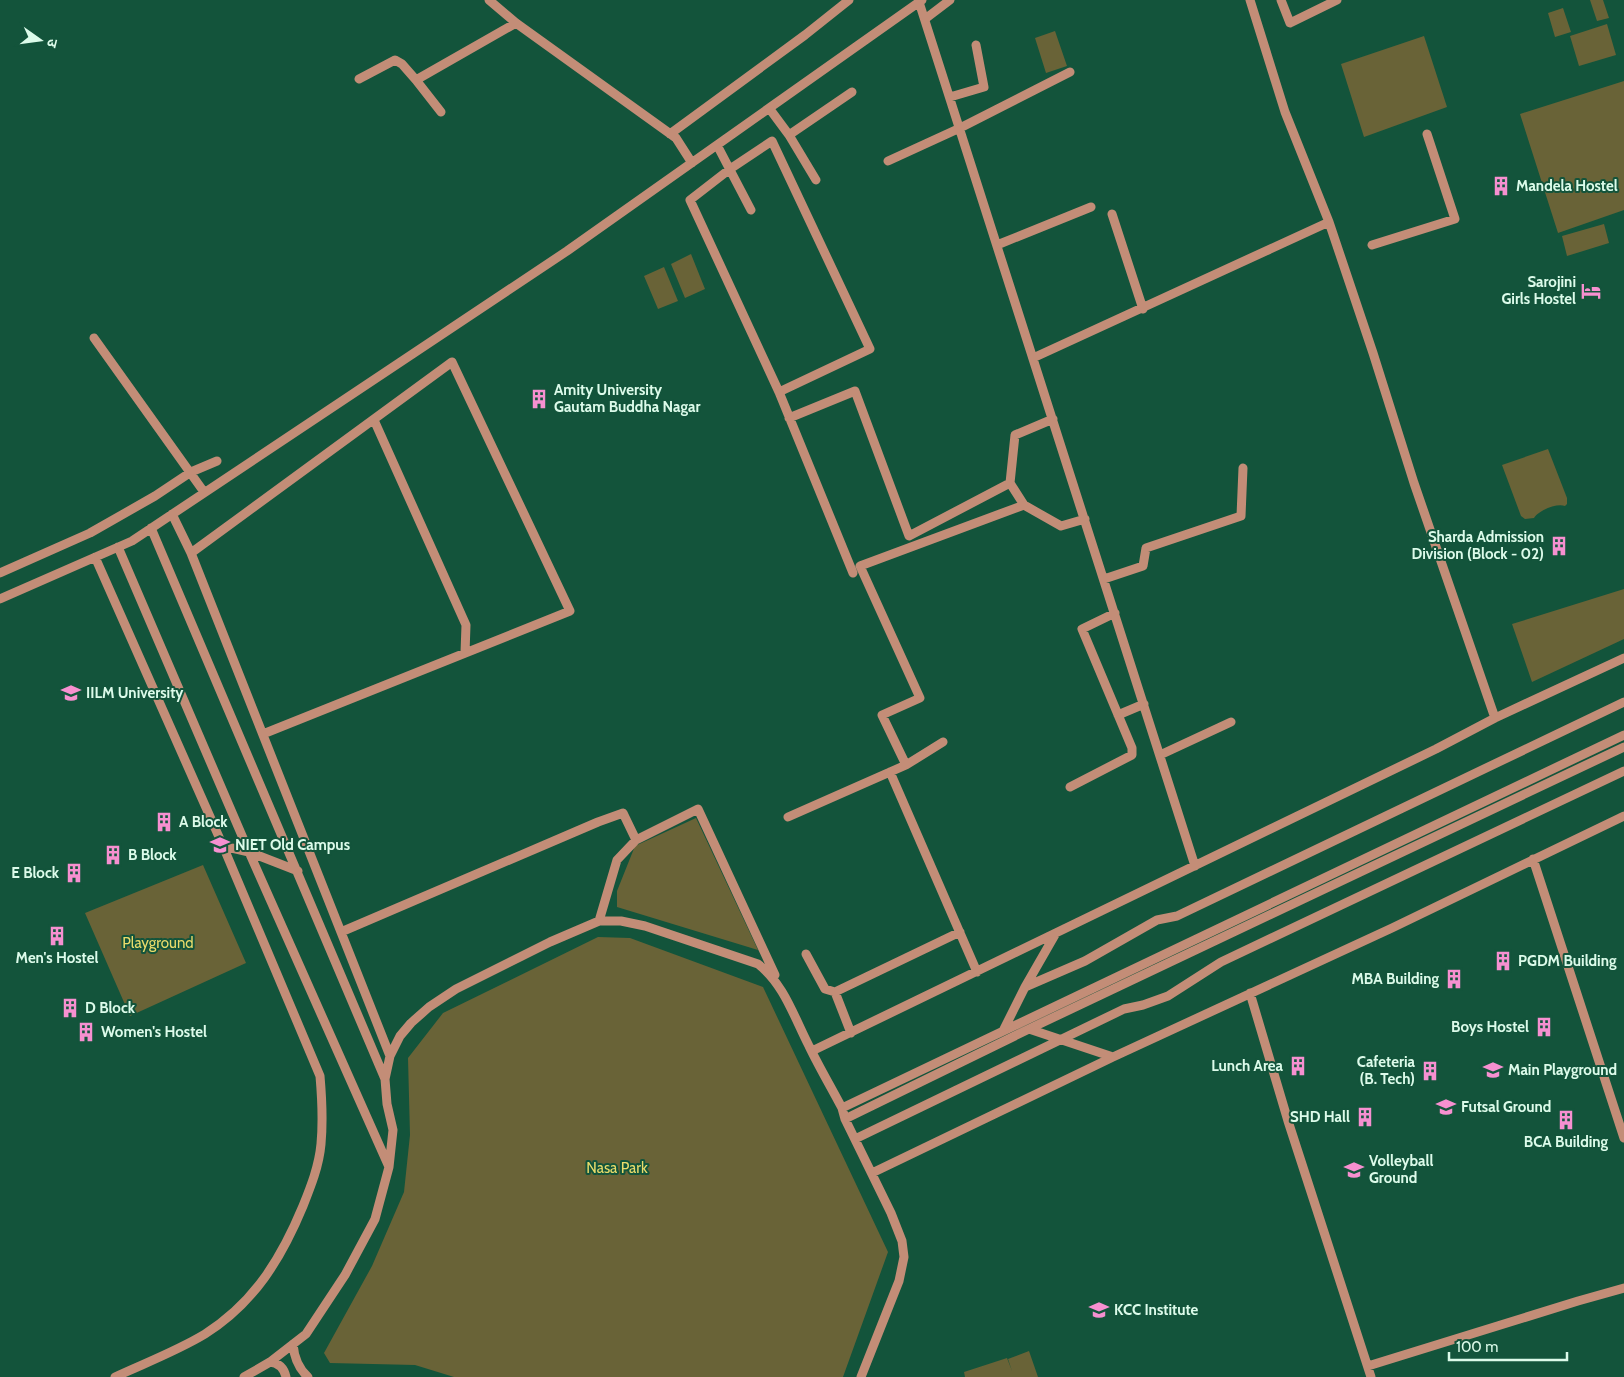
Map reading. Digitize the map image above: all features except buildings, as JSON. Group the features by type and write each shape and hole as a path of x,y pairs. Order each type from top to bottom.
{"street":[{"path":"489,0 516,23 676,138 692,163"},
{"path":"670,134 849,0"},
{"path":"925,19 950,0"},
{"path":"1250,0 1285,112 1329,222 1414,483 1495,718"},
{"path":"1281,0 1290,24 1336,0"},
{"path":"0,599 132,541 568,251 921,1 925,19 1195,866"},
{"path":"416,80 516,23"},
{"path":"950,97 984,87 976,45"},
{"path":"359,79 395,60 402,64 441,112"},
{"path":"888,161 960,128 1070,72"},
{"path":"789,135 852,92"},
{"path":"769,108 789,135 816,180"},
{"path":"1372,245 1455,219 1427,134"},
{"path":"779,392 870,349 772,141 730,169 690,200 779,392 853,573"},
{"path":"717,145 751,210"},
{"path":"997,244 1091,207"},
{"path":"1112,214 1143,309"},
{"path":"1034,358 1329,222"},
{"path":"94,338 204,492"},
{"path":"191,553 452,362 570,611 263,734"},
{"path":"789,418 855,392 909,536 1010,483"},
{"path":"374,420 466,625 465,653"},
{"path":"1053,420 1015,435 1010,483 1024,505 1061,526 1085,519"},
{"path":"0,573 90,533 155,496 191,472 217,461"},
{"path":"1104,579 1143,566 1146,548 1241,516 1244,468"},
{"path":"906,765 882,715 920,698 860,566 1024,505"},
{"path":"172,514 191,553 390,1056"},
{"path":"151,528 385,1079"},
{"path":"118,547 389,1167"},
{"path":"95,557 223,846 320,1076 322,1118 321,1146 316,1171 292,1233 273,1268 235,1311 205,1333 116,1377"},
{"path":"1070,787 1132,755 1132,748 1082,630 1115,613"},
{"path":"812,1051 1436,749 1495,718 1624,658"},
{"path":"1025,987 1084,961 1157,920 1177,916 1624,702"},
{"path":"1118,715 1144,704"},
{"path":"1160,754 1231,722"},
{"path":"842,1108 1624,735"},
{"path":"788,817 906,765 943,742"},
{"path":"845,1119 1029,1029 1624,747"},
{"path":"855,1139 1124,1010 1168,996 1222,962 1624,770"},
{"path":"890,772 977,972"},
{"path":"599,921 617,860 636,840 698,809 781,989 842,1108 845,1119 891,1213 902,1240 904,1257 899,1281 861,1377"},
{"path":"341,932 623,813 636,840"},
{"path":"872,1174 1113,1057 1392,928 1624,816"},
{"path":"223,846 250,852 298,872"},
{"path":"1533,859 1624,1138"},
{"path":"244,1377 270,1362 306,1334 345,1275 375,1219 389,1167 393,1130 387,1104 385,1079 390,1056 400,1036 429,1007 456,989 550,942 599,921 622,921 645,926 748,960 758,964 770,973 781,989"},
{"path":"806,954 825,989 835,992 960,932"},
{"path":"1003,1031 1025,987 1056,933"},
{"path":"835,992 851,1033"},
{"path":"1250,993 1291,1131 1371,1377"},
{"path":"1029,1029 1113,1057"},
{"path":"1368,1366 1624,1288"},
{"path":"293,1344 293,1354 302,1371 308,1377"},
{"path":"270,1362 279,1365 284,1370 286,1377"}],"green space":[{"path":"1590,0 1603,0 1609,18 1597,21"},
{"path":"1563,8 1571,32 1555,37 1548,13"},
{"path":"1607,24 1616,55 1579,66 1570,36"},
{"path":"1055,31 1067,66 1046,73 1035,38"},
{"path":"1424,36 1447,107 1364,137 1341,64"},
{"path":"1624,81 1624,210 1558,233 1520,114"},
{"path":"1604,224 1609,243 1567,256 1562,236"},
{"path":"691,254 705,289 685,298 671,264"},
{"path":"664,267 678,301 658,309 644,276"},
{"path":"1548,449 1567,498 1567,504 1565,506 1557,505 1548,508 1534,518 1525,519 1521,516 1502,465"},
{"path":"1624,589 1624,639 1532,682 1512,624"},
{"path":"696,818 758,950 617,907 617,891 635,846"},
{"name":"Playground","path":"203,865 246,963 130,1016 85,913"},
{"name":"Nasa Park","path":"598,937 630,938 763,987 888,1252 843,1377 454,1377 415,1365 330,1363 324,1353 372,1266 404,1192 410,1135 408,1058 443,1013"},
{"path":"1029,1351 1038,1377 965,1377 964,1372 1007,1358 1012,1371 1008,1359"}],"place":[{"name":"Mandela Hostel","path":"1501,186"},
{"name":"Sarojini Girls Hostel","path":"1591,291"},
{"name":"Amity University Gautam Buddha Nagar","path":"539,399"},
{"name":"Sharda Admission Division (Block - 02)","path":"1559,546"},
{"name":"IILM University","path":"71,693"},
{"name":"A Block","path":"164,822"},
{"name":"NIET Old Campus","path":"220,845"},
{"name":"B Block","path":"113,855"},
{"name":"E Block","path":"74,873"},
{"name":"Men's Hostel","path":"57,936"},
{"name":"PGDM Building","path":"1503,961"},
{"name":"MBA Building","path":"1454,979"},
{"name":"D Block","path":"70,1008"},
{"name":"Boys Hostel","path":"1544,1027"},
{"name":"Women's Hostel","path":"86,1032"},
{"name":"Lunch Area","path":"1298,1066"},
{"name":"Main Playground","path":"1493,1070"},
{"name":"Cafeteria (B. Tech)","path":"1430,1071"},
{"name":"Futsal Ground","path":"1446,1107"},
{"name":"SHD Hall","path":"1365,1117"},
{"name":"BCA Building","path":"1566,1120"},
{"name":"Volleyball Ground","path":"1354,1170"},
{"name":"KCC Institute","path":"1099,1310"}]}
